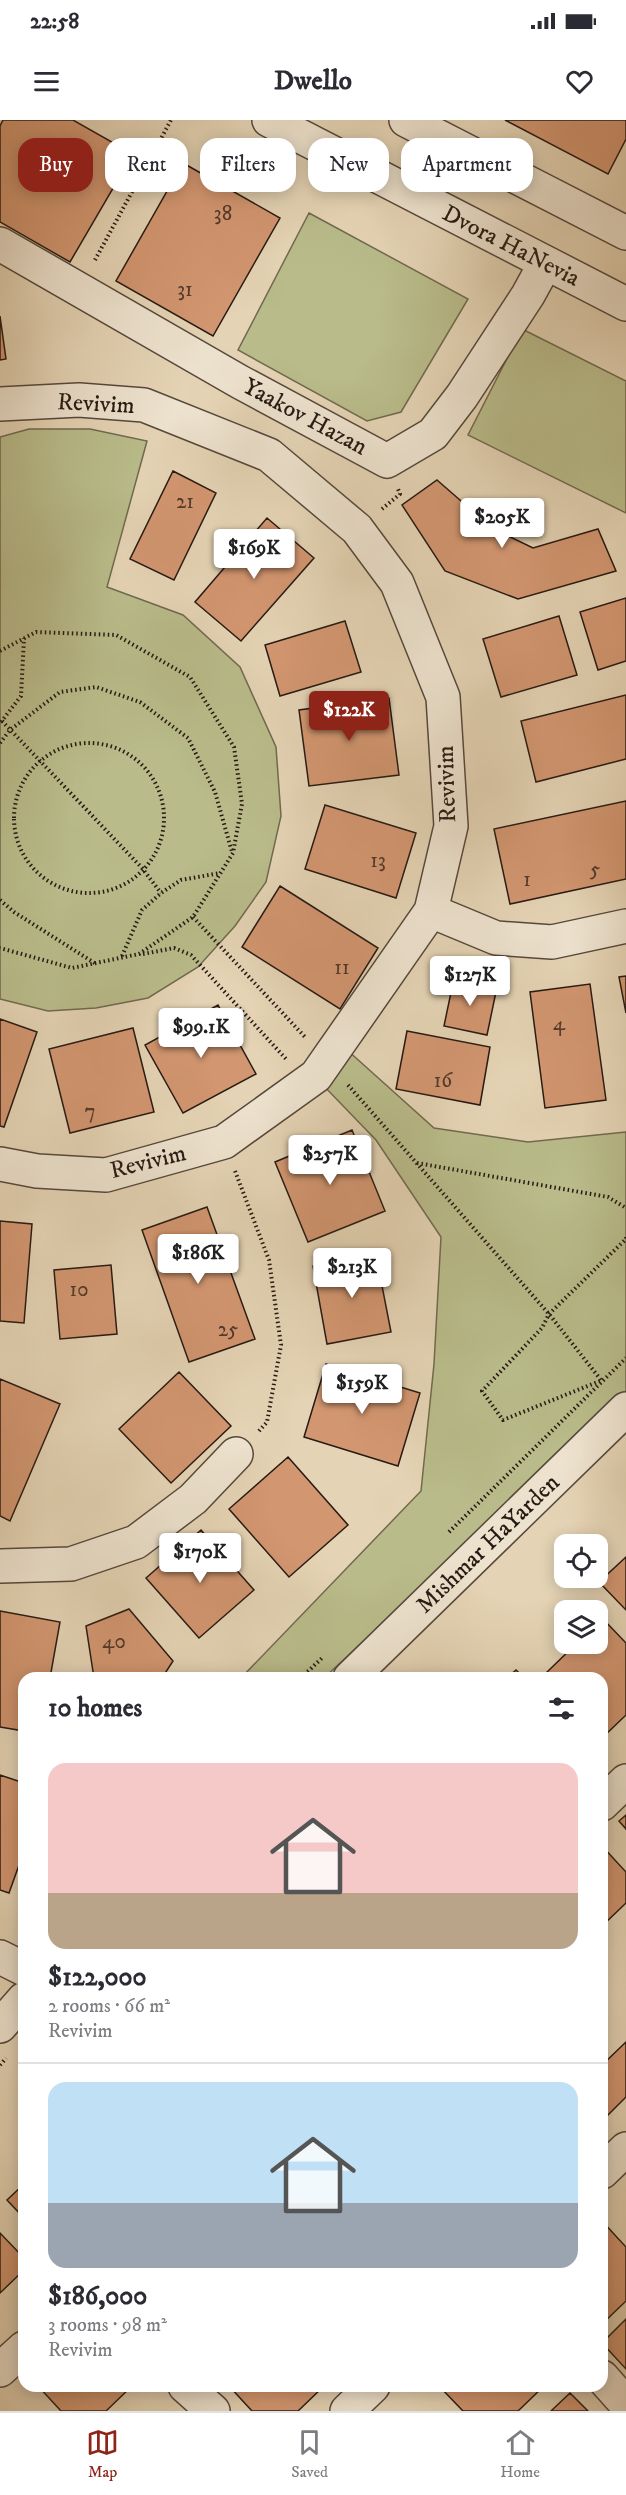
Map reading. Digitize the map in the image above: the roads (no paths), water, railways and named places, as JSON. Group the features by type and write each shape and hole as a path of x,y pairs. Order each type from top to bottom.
{"street":[{"name":"Dvora HaNevia","path":"269,120 626,304"},
{"path":"406,120 626,233"},
{"name":"Yaakov Hazan","path":"0,244 240,382 387,461 433,434 462,396 528,295 545,264"},
{"name":"Revivim","path":"0,404 79,400 144,405 269,455 357,529 397,583 444,697 451,826 431,911 317,1072 224,1143 106,1175 37,1171 0,1164"},
{"path":"431,911 496,938 552,942 626,926"},
{"name":"Mishmar HaYarden","path":"356,1672 618,1399"},
{"path":"0,1566 71,1564 136,1542 193,1498 236,1454"},
{"path":"608,1798 626,1781"},
{"path":"0,1957 18,1966"},
{"path":"0,2026 18,2006"},
{"path":"608,2166 626,2149"},
{"path":"0,2370 18,2354"},
{"path":"608,2384 626,2404"},
{"path":"192,2392 213,2411"},
{"path":"346,2411 367,2392"}]}
